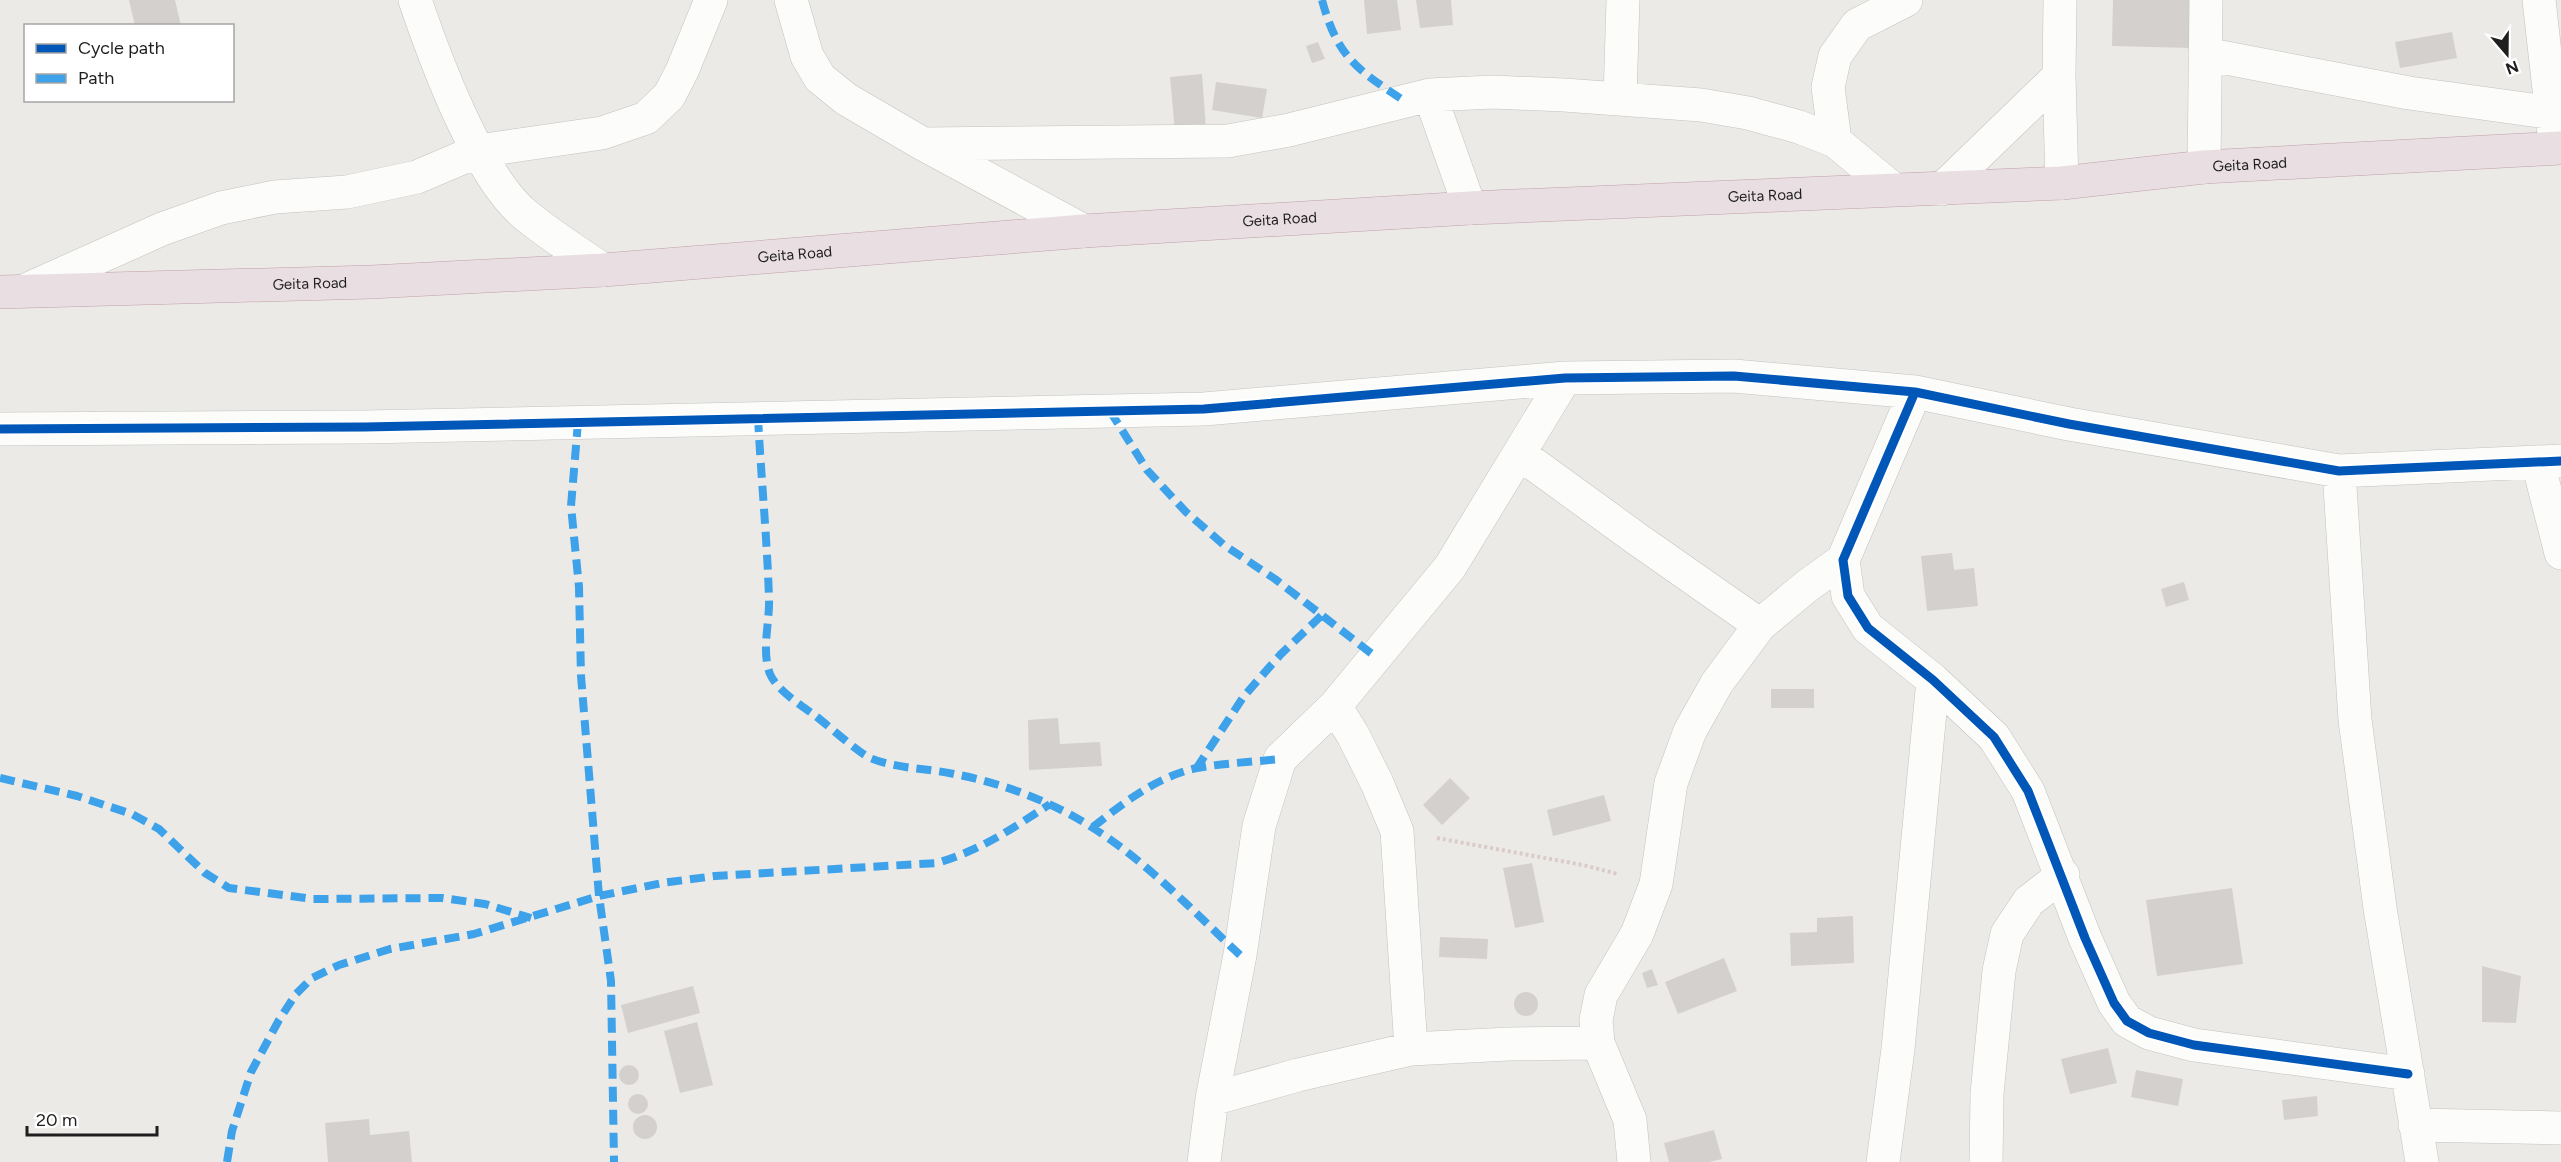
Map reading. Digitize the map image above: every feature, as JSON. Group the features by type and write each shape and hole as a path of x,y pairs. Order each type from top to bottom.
{"highway":[{"name":"Geita Road","path":"13,291 371,282 603,270 1084,231 1470,208 2062,183 2204,167 2559,148"}],"street":[{"path":"416,0 445,77 478,151 502,189 520,210 603,270"},
{"path":"13,291 162,229 221,208 275,197 347,192 417,177 478,151 602,133 646,118 669,96 711,0"},
{"path":"791,0 807,56 820,78 846,99 923,144 1084,231"},
{"path":"1620,99 1623,0"},
{"path":"1835,141 1828,87 1835,56 1853,12 1906,0"},
{"path":"2060,0 2059,76 2062,183"},
{"path":"2204,167 2206,0"},
{"path":"2539,0 2559,148"},
{"path":"2205,54 2409,93 2556,114"},
{"path":"1942,189 2059,76"},
{"path":"923,144 1228,141 1289,130 1430,95 1493,92 1701,105 1748,113 1799,127 1835,141 1893,189"},
{"path":"1430,95 1470,208"},
{"path":"0,429 377,426 1204,410 1566,378 1734,376 1916,392 2069,424 2339,471 2549,462 2561,553"},
{"path":"1204,1162 1212,1099 1240,955 1259,826 1280,759 1335,706 1450,567 1566,378"},
{"path":"1634,1162 1630,1120 1598,1043 1596,1020 1601,995 1637,934 1656,884 1671,783 1690,731 1717,683 1760,626 1807,586 1843,560 1916,392"},
{"path":"1520,454 1760,626"},
{"path":"2339,471 2355,720 2380,908 2422,1162"},
{"path":"1843,560 1848,596 1868,628 1933,680 1994,737 2028,791 2085,938 2114,1003 2127,1021 2149,1033 2194,1045 2409,1074"},
{"path":"1882,1162 1898,1049 1933,680"},
{"path":"1335,706 1353,735 1377,783 1397,831 1412,1049"},
{"path":"1986,1162 1987,1094 1999,971 2007,934 2029,901 2062,875"},
{"path":"1212,1099 1298,1075 1412,1049 1509,1044 1598,1043"},
{"path":"2415,1125 2561,1128"}],"path":[{"path":"1397,831 1583,866 1656,884"}],"building":[{"path":"129,0 175,0 181,24 135,24"},
{"path":"1364,0 1397,0 1401,30 1367,34"},
{"path":"1416,0 1451,0 1453,25 1420,28"},
{"path":"2113,0 2193,0 2192,48 2112,46"},
{"path":"2452,32 2457,58 2400,68 2395,42"},
{"path":"1318,42 1325,59 1312,63 1306,46"},
{"path":"1202,74 1206,129 1175,132 1170,77"},
{"path":"1216,82 1267,89 1262,118 1212,110"},
{"path":"1952,553 1954,570 1974,568 1978,606 1927,611 1921,556"},
{"path":"2184,582 2189,600 2166,607 2161,589"},
{"path":"1771,689 1814,689 1814,708 1771,708"},
{"path":"1058,718 1060,744 1100,742 1102,766 1029,770 1028,720"},
{"path":"1450,778 1470,798 1442,825 1423,805"},
{"path":"1604,795 1611,821 1553,836 1547,810"},
{"path":"1532,863 1544,922 1515,928 1503,868"},
{"path":"2232,888 2243,964 2157,976 2146,900"},
{"path":"1853,916 1854,963 1791,966 1790,933 1817,932 1817,918"},
{"path":"1440,937 1488,939 1487,959 1439,957"},
{"path":"1724,958 1737,991 1678,1014 1665,982"},
{"path":"2482,966 2521,976 2516,1023 2482,1022"},
{"path":"1652,969 1658,985 1647,988 1642,973"},
{"path":"693,986 700,1013 628,1033 621,1005"},
{"path":"1526,992 1535,995 1538,1004 1535,1013 1526,1016 1517,1013 1514,1004 1517,995"},
{"path":"697,1022 713,1085 680,1093 664,1031"},
{"path":"2108,1048 2117,1083 2070,1094 2061,1059"},
{"path":"625,1065 633,1065 639,1071 639,1079 633,1085 625,1085 619,1079 619,1071"},
{"path":"2136,1070 2183,1079 2178,1106 2131,1097"},
{"path":"638,1094 645,1097 648,1104 645,1111 638,1114 631,1111 628,1104 631,1097"},
{"path":"2317,1096 2318,1116 2284,1120 2282,1100"},
{"path":"645,1115 654,1118 657,1127 654,1136 645,1139 636,1136 633,1127 636,1118"},
{"path":"369,1119 370,1135 409,1131 412,1162 328,1162 325,1123"},
{"path":"1714,1130 1722,1159 1709,1162 1669,1162 1664,1143"}],"marked path":[{"path":"1322,0 1334,35 1350,59 1361,70 1403,100"},
{"path":"1110,411 1147,470 1186,512 1224,545 1275,579 1376,657"},
{"path":"758,417 769,598 766,655 770,674 778,686 870,758 880,762 943,772 990,783 1044,802 1078,819 1132,856 1240,955"},
{"path":"578,422 571,506 579,587 581,676 599,896 611,981 614,1162"},
{"path":"1196,769 1244,696 1281,654 1322,615"},
{"path":"1093,827 1116,809 1169,777 1197,768 1280,759"},
{"path":"0,778 77,796 132,814 159,829 205,873 229,888 313,899 442,898 485,904 531,918"},
{"path":"227,1162 232,1131 251,1072 279,1020 296,994 312,978 339,965 390,949 474,934 599,896 662,883 715,876 937,863 982,845 1050,804"}],"cycle path":[{"path":"0,429 365,427 1204,409 1565,378 1734,376 1915,392 2069,424 2339,471 2561,461"},
{"path":"1915,392 1843,560 1848,596 1868,628 1933,680 1994,737 2028,791 2085,938 2114,1003 2127,1021 2149,1033 2194,1045 2408,1074"}]}
